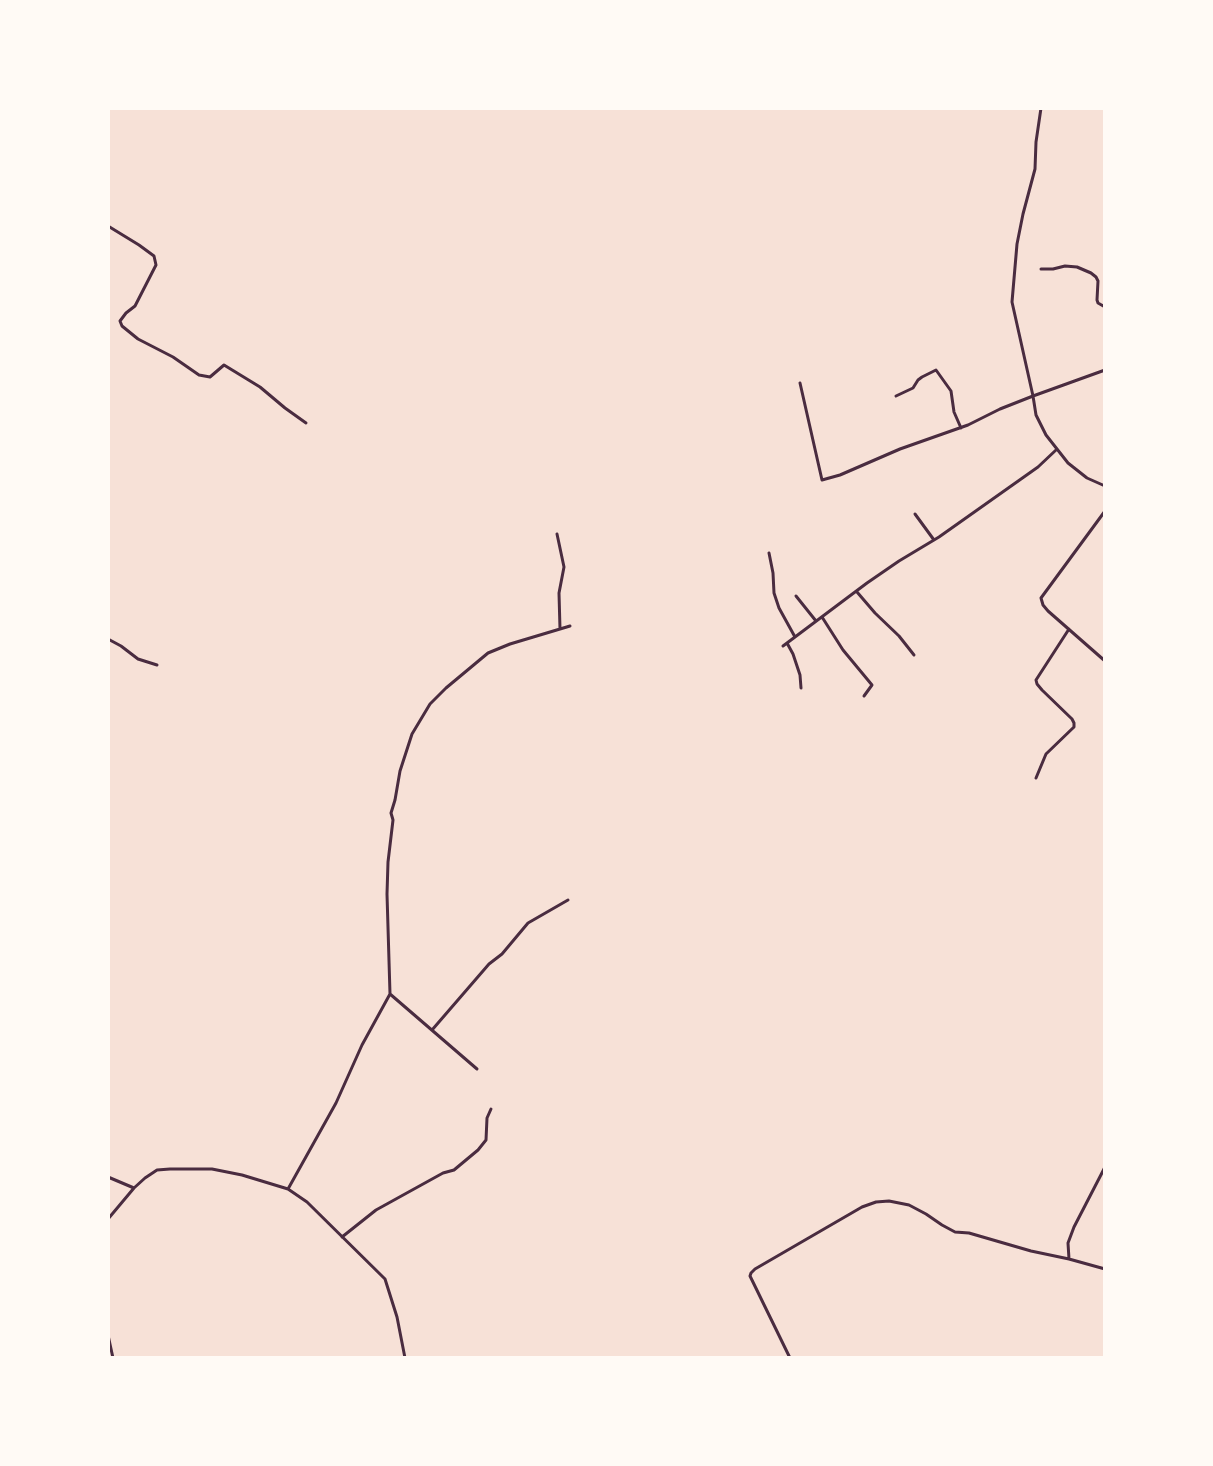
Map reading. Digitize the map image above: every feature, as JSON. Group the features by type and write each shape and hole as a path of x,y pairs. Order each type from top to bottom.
{"street":[{"path":"1041,108 1035,169 1017,244 1012,302 1036,415 1046,435 1068,463 1087,477 1105,486"},
{"path":"108,226 154,255 156,265 135,306 120,321 122,326 138,339 199,375 210,377 224,365 260,387 306,423"},
{"path":"1041,269 1065,266 1077,267 1091,273 1098,281 1098,303 1105,307"},
{"path":"896,396 913,388 918,380 936,370 951,391 954,412 961,428"},
{"path":"800,383 822,480 961,428 1000,409 1105,370"},
{"path":"801,688 800,675 793,654 785,644 899,561 934,540 1038,467 1056,450"},
{"path":"1105,511 1041,598 1042,605 1048,611 1105,661"},
{"path":"915,513 934,540"},
{"path":"557,534 564,567 559,593 560,629"},
{"path":"769,553 778,608 795,637"},
{"path":"857,592 914,655"},
{"path":"796,596 816,621"},
{"path":"822,617 843,650 872,685 864,696"},
{"path":"288,1189 336,1102 362,1045 390,994 387,894 393,820 391,813 400,771 412,734 430,704 488,653 570,626"},
{"path":"1036,778 1046,754 1074,727 1072,719 1042,690 1036,680 1069,629"},
{"path":"108,639 138,659 157,664"},
{"path":"432,1030 489,964 502,954 528,924 568,900"},
{"path":"390,994 477,1069"},
{"path":"342,1237 376,1210 443,1173 454,1170 478,1150 486,1140 487,1118 491,1109"},
{"path":"1068,1259 1068,1243 1074,1227 1105,1167"},
{"path":"108,1219 134,1188 156,1170 212,1169 242,1174 288,1189 307,1202 385,1279 397,1317 405,1358"},
{"path":"108,1177 134,1188"},
{"path":"790,1358 750,1276 751,1273 862,1207 876,1202 889,1201 909,1205 955,1232 969,1233 1105,1269"},
{"path":"108,1335 114,1358"}]}
